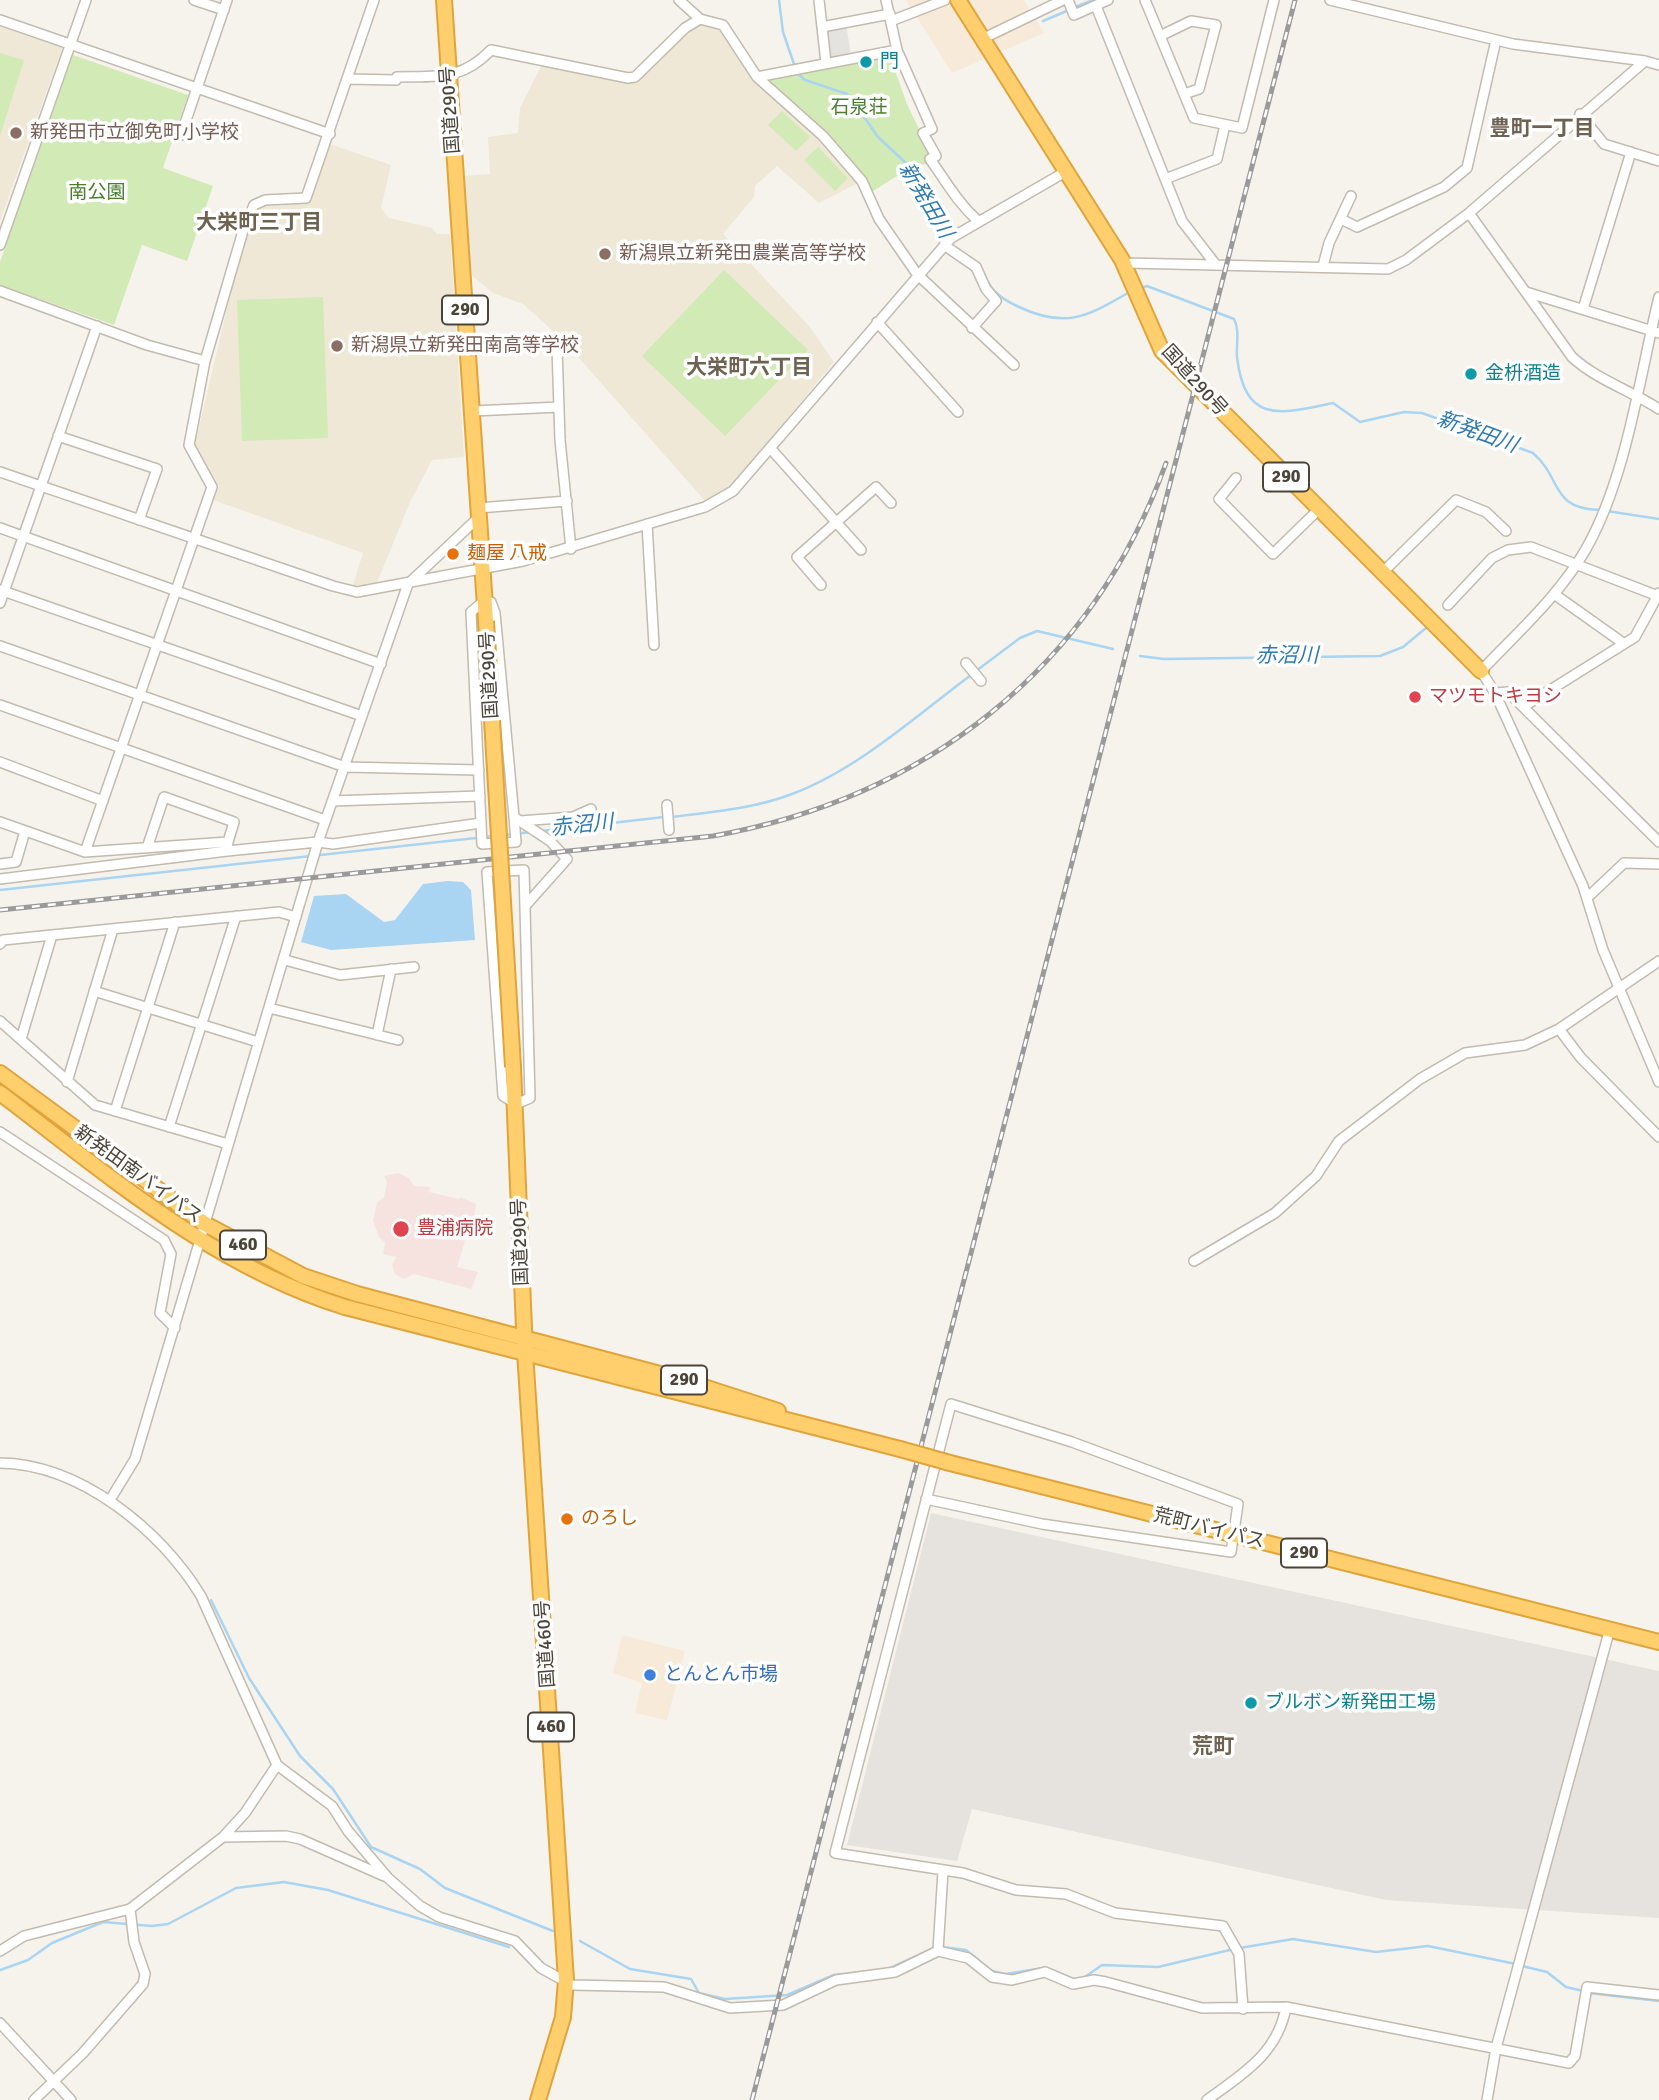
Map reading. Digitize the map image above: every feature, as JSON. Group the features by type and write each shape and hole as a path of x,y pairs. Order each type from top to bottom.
{"highway":[{"name":"国道290号","path":"444,0 473,411 516,1104 525,1344"},
{"name":"国道290号","path":"958,0 1122,260 1162,351 1480,671"},
{"name":"新発田南バイパス","path":"0,1073 205,1224 278,1265 327,1285 525,1344"},
{"name":"新発田南バイパス","path":"0,1093 146,1204 200,1241 265,1276 317,1298 525,1344"},
{"name":"荒町バイパス","path":"525,1344 679,1379 840,1434 1609,1632 1659,1642"},
{"name":"国道460号","path":"525,1344 566,1980 563,2017 538,2100"}],"street":[{"path":"0,245 86,0"},
{"path":"194,0 224,10"},
{"path":"181,135 227,0"},
{"path":"85,852 192,538 212,487 189,445 205,361 243,231 254,205 265,200 306,198 374,0"},
{"path":"679,0 700,19 723,24 757,77 823,136 862,181 879,219 917,274 1014,365"},
{"path":"818,0 826,63"},
{"path":"886,0 897,50 932,129 923,134 936,156 930,159 952,189 957,202 978,222"},
{"path":"822,27 890,18 945,0"},
{"path":"982,38 1063,0"},
{"path":"1068,0 1074,15 1108,0"},
{"path":"1145,0 1194,118 1241,128 1274,0"},
{"path":"1329,0 1496,40 1659,65"},
{"path":"1096,6 1182,221 1216,265"},
{"path":"348,79 396,80 397,76 449,75 468,71 491,50 621,78 635,77 685,28 700,19"},
{"path":"0,20 196,90 330,134"},
{"path":"1160,36 1191,21 1216,25 1199,89 1184,94"},
{"path":"1341,219 1357,226 1444,187 1467,168 1496,40"},
{"path":"757,77 897,50"},
{"path":"1122,260 1127,263 1388,269 1406,260 1469,213 1580,114 1645,61"},
{"path":"1580,114 1604,144 1659,161"},
{"path":"1165,180 1217,159 1226,124"},
{"path":"1583,309 1630,152"},
{"path":"0,472 357,592 483,569 571,549 721,500 771,449 917,274 947,242 1065,172"},
{"path":"1323,266 1351,196"},
{"path":"1469,213 1507,262 1511,275 1580,365 1588,372 1636,394 1659,410"},
{"path":"947,242 976,267 986,289 996,301 972,328"},
{"path":"0,292 205,361"},
{"path":"1526,292 1655,332"},
{"path":"1659,298 1655,332 1603,516 1576,563 1554,594 1480,671 1495,693 1587,898 1603,950 1659,1082"},
{"path":"877,322 958,412"},
{"path":"0,603 2,590 24,536 97,326"},
{"path":"467,341 552,340 557,347 559,407 571,549"},
{"path":"473,411 559,407"},
{"path":"58,436 157,469 139,520"},
{"path":"771,449 861,550"},
{"path":"1236,478 1219,499 1273,554 1319,509"},
{"path":"821,585 797,557 876,487 891,503"},
{"path":"1382,573 1456,499 1486,512 1506,531"},
{"path":"110,1500 135,1458 318,842 408,584 479,512 567,501"},
{"path":"647,524 654,645"},
{"path":"0,528 381,664"},
{"path":"1448,605 1492,558 1508,550 1531,547 1658,594 1635,637 1523,707"},
{"path":"2,590 362,716"},
{"path":"1554,594 1623,643"},
{"path":"484,601 491,602 495,613 517,819 516,842 501,845 482,844 471,612 484,601"},
{"path":"0,646 345,767 480,770"},
{"path":"966,663 981,681"},
{"path":"1495,693 1508,692 1659,842"},
{"path":"0,705 325,820"},
{"path":"0,762 103,801"},
{"path":"332,801 480,796"},
{"path":"147,848 164,797 234,822 228,847"},
{"path":"667,805 669,830"},
{"path":"517,819 573,817 591,809"},
{"path":"517,819 550,841 567,859 526,905"},
{"path":"0,822 85,852 318,842 333,844 481,823"},
{"path":"0,864 16,862 25,831"},
{"path":"0,880 228,847"},
{"path":"1587,898 1624,863 1659,864"},
{"path":"524,870 526,905 530,1098 516,1104 503,1096 486,872 524,870"},
{"path":"0,944 3,940 279,912 296,917"},
{"path":"169,1127 236,916"},
{"path":"116,1111 175,922"},
{"path":"67,1082 113,929"},
{"path":"20,1039 52,935"},
{"path":"285,960 340,975 414,967"},
{"path":"1194,1261 1275,1213 1316,1176 1339,1142 1420,1079 1465,1053 1525,1045 1559,1029 1659,961"},
{"path":"377,1035 391,969"},
{"path":"94,991 258,1042"},
{"path":"269,1008 398,1040"},
{"path":"0,1021 95,1105 228,1144"},
{"path":"1559,1029 1581,1058 1659,1137"},
{"path":"0,1132 164,1240 171,1254 160,1313 175,1328"},
{"path":"926,1499 1042,1524 1231,1552 1238,1504 1072,1442 951,1404 926,1499 835,1853 943,1871 1016,1890 1066,1894 1115,1913 1223,1926 1239,1954 1243,2009"},
{"path":"0,1463 23,1463 110,1500 131,1515 187,1573 201,1596 277,1765 332,1806 348,1832 388,1878 420,1906 439,1917 515,1941 541,1969 572,1985 664,1987 730,2008 783,2005 835,1980 895,1972 938,1951 968,1958 992,1977 1012,1980 1045,1972 1073,1984 1094,1980 1106,1982 1202,2008 1286,2007 1569,2063 1575,2056 1587,1987 1659,1995"},
{"path":"1486,2100 1496,2048 1609,1632"},
{"path":"0,1951 24,1936 130,1909 223,1837 245,1813 277,1765"},
{"path":"223,1837 286,1836 300,1839 388,1878"},
{"path":"938,1951 943,1871"},
{"path":"34,2100 143,1984 145,1974 134,1942 130,1909"},
{"path":"1207,2100 1256,2063 1282,2031 1286,2007"},
{"path":"0,2023 71,2100"}],"shaded area":[{"path":"906,0 1024,0 1044,33 952,73"},
{"name":"新潟県立新発田農業高等学校","path":"700,22 723,26 745,61 862,181 819,203 777,166 755,186 754,197 723,234 810,327 834,362 728,490 706,502 564,341 523,304 493,293 470,274 464,176 490,174 488,137 518,133 520,108 542,64 635,83"},
{"path":"846,25 851,54 830,59 825,29"},
{"name":"新発田市立御免町小学校","path":"0,26 63,46 0,221"},
{"name":"新潟県立新発田南高等学校","path":"330,144 391,165 381,208 389,218 432,228 437,234 450,234 464,457 432,460 410,502 376,585 353,585 363,553 213,500 219,486 195,444 242,245 258,207 310,203"},
{"name":"豊浦病院","path":"398,1173 409,1178 414,1186 430,1187 429,1192 459,1199 460,1197 476,1204 473,1225 433,1215 427,1231 465,1241 457,1267 478,1272 471,1289 414,1274 404,1279 395,1274 392,1265 396,1257 383,1254 385,1243 379,1237 373,1221 377,1203 384,1197 387,1182 384,1176"},
{"path":"931,1513 1659,1671 1659,1918 1386,1900 972,1809 957,1861 847,1845"},
{"name":"とんとん市場","path":"622,1635 685,1651 667,1720 635,1713 642,1683 613,1673"}],"green space":[{"path":"0,53 24,60 0,136"},
{"name":"石泉荘","path":"889,54 907,104 931,154 926,164 913,166 870,193 865,181 759,78"},
{"name":"南公園","path":"73,55 188,95 163,168 213,186 187,261 142,245 114,325 0,285 0,262"},
{"path":"782,111 810,137 796,151 768,125"},
{"path":"818,147 848,178 835,191 804,160"},
{"path":"724,270 808,350 725,436 642,356"},
{"path":"323,297 328,438 242,441 237,300"}],"water":[{"path":"463,882 471,890 475,940 331,950 301,942 314,896 346,894 384,922 395,920 423,884"}],"waterway":[{"name":"新発田川","path":"779,0 783,32 795,67"},
{"path":"1075,7 1093,0"},
{"path":"1043,21 1069,10"},
{"name":"新発田川","path":"797,73 805,80 847,94 878,137 908,165 929,218 947,241"},
{"name":"新発田川","path":"984,275 1003,298 1019,307 1049,317 1086,314 1126,294"},
{"name":"新発田川","path":"1142,288 1147,286 1234,319 1241,379 1248,394 1257,404 1268,410 1297,410 1333,403 1360,422 1404,412 1422,413 1533,453 1564,498 1572,504 1600,510"},
{"name":"新発田川","path":"1607,511 1659,519"},
{"name":"赤沼川","path":"1140,656 1164,659 1380,656 1403,647 1426,628"},
{"name":"赤沼川","path":"976,671 1020,638 1037,631 1113,649"},
{"name":"赤沼川","path":"671,817 762,803 816,783 840,771 885,741 971,675"},
{"name":"赤沼川","path":"542,831 664,817"},
{"name":"赤沼川","path":"504,835 532,832"},
{"name":"赤沼川","path":"0,890 494,836"},
{"path":"211,1600 249,1678 300,1756 333,1789 371,1847 420,1869 445,1888 553,1931"},
{"path":"0,1970 28,1960 52,1943 103,1922 152,1926 168,1924 236,1888 284,1882 328,1890 509,1947"},
{"path":"1240,1948 1293,1939 1376,1952 1428,1946 1516,1964"},
{"path":"580,1941 630,1969 691,1979 699,1993 725,1999 787,1995 834,1975 888,1969 932,1949"},
{"path":"943,1947 966,1950 992,1971 1006,1974 1043,1968"},
{"path":"1082,1979 1102,1965 1158,1967 1234,1949"},
{"path":"1522,1966 1547,1972 1566,1987 1583,1991"},
{"path":"1050,1969 1076,1980"},
{"path":"1589,1993 1659,2001"}],"railway":[{"path":"752,2100 1295,0"},
{"path":"0,910 713,836 790,818 863,791 930,756 991,712 1046,662 1094,603 1134,537 1166,463"}],"place":[{"name":"門","path":"866,62"},
{"name":"新発田市立御免町小学校","path":"16,133"},
{"name":"新潟県立新発田農業高等学校","path":"605,254"},
{"name":"新潟県立新発田南高等学校","path":"337,346"},
{"name":"金枡酒造","path":"1471,374"},
{"name":"麺屋 八戒","path":"453,554"},
{"name":"マツモトキヨシ","path":"1415,697"},
{"name":"豊浦病院","path":"401,1229"},
{"name":"のろし","path":"567,1519"},
{"name":"とんとん市場","path":"650,1675"},
{"name":"ブルボン新発田工場","path":"1251,1703"}],"district":[{"name":"豊町一丁目","path":"1542,129"},
{"name":"大栄町三丁目","path":"259,223"},
{"name":"大栄町六丁目","path":"749,368"},
{"name":"荒町","path":"1213,1747"}]}
